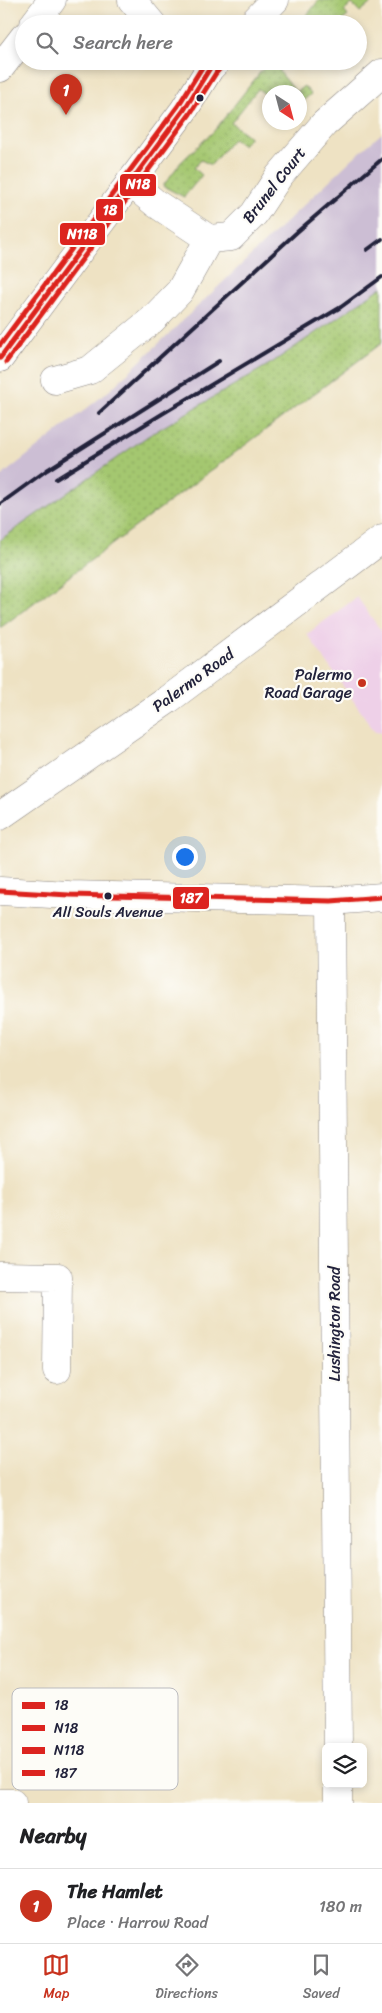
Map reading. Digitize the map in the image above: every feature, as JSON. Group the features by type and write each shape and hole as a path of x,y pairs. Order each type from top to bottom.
{"street":[{"path":"41,15 52,0"},
{"path":"132,0 144,15"},
{"path":"261,15 275,0"},
{"path":"0,68 15,49"},
{"path":"0,358 184,110 206,70"},
{"name":"Brunel Court","path":"209,239 230,237 254,214 279,176 324,124 382,73"},
{"path":"55,380 90,370 152,320 180,291 209,239 155,203 130,182"},
{"name":"Palermo Road","path":"0,816 169,699 382,539"},
{"path":"0,892 331,901 382,897"},
{"name":"Lushington Road","path":"331,901 338,1743"},
{"path":"0,1276 58,1277 57,1370"},
{"path":"338,1788 338,1803"},
{"path":"0,1803 12,1803"}],"shaded area":[{"path":"382,133 382,343 0,628 0,477 110,390 352,159"},
{"name":"Palermo Road Garage","path":"357,597 382,632 382,732 375,732 307,634"}],"green space":[{"path":"319,0 375,0 360,12 352,4 344,11 347,15 307,15"},
{"path":"262,70 280,70 290,85 262,85 262,92 258,89 231,123 250,137 243,145 233,139 211,165 201,160 194,168 202,175 184,197 163,186 181,162 214,131"},
{"path":"307,89 311,94 307,97"},
{"path":"382,287 382,343 0,628 0,540 148,436 273,362"}],"railway":[{"path":"99,413 297,232 382,159"},
{"path":"367,250 382,239"},
{"path":"56,479 341,307 382,277"},
{"path":"0,504 47,470 219,361"}],"transit line":[{"name":"N118","path":"0,345 178,106 200,70"},
{"name":"18","path":"0,358 184,110 209,70"},
{"name":"N18","path":"6,362 190,114 219,70"},
{"name":"187","path":"0,891 69,895 331,901 382,897"}],"place":[{"name":"The Hamlet","path":"66,115"},
{"name":"Palermo Road Garage","path":"362,683"},
{"name":"All Souls Avenue","path":"108,896"}]}
